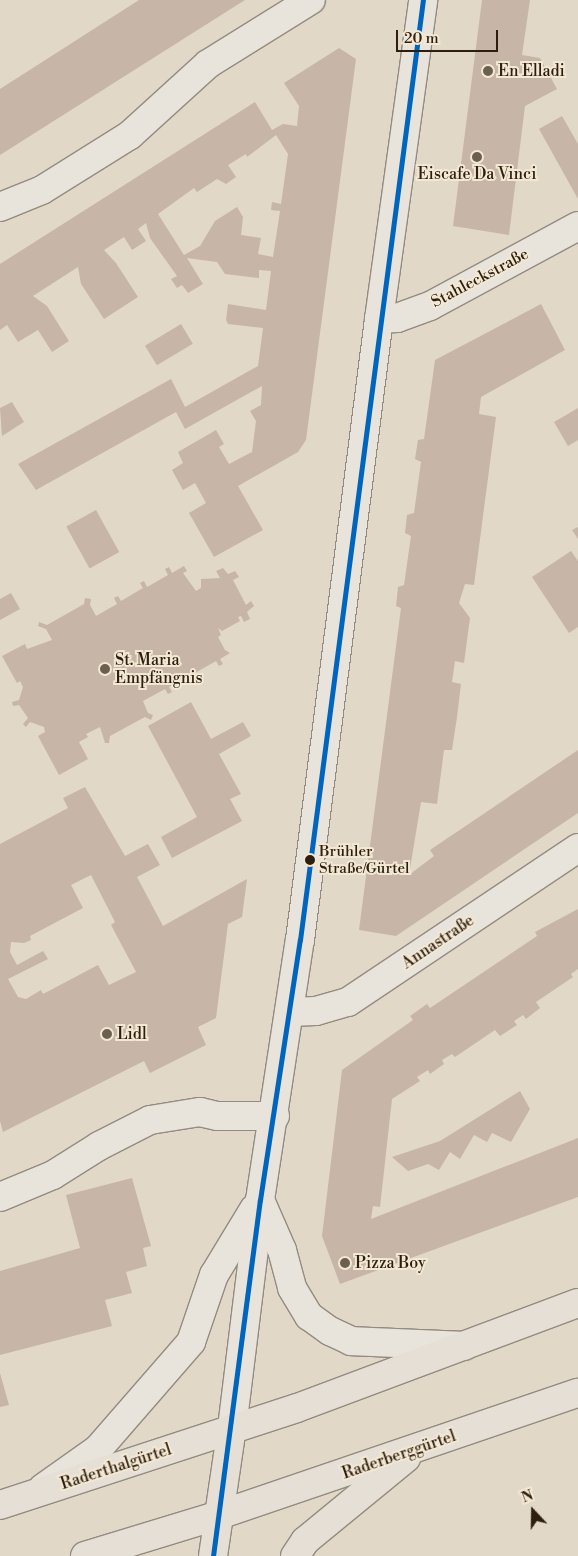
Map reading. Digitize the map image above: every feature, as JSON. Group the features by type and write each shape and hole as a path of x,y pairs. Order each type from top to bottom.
{"main road":[{"path":"213,1556 232,1428 297,1408 578,1303"},
{"name":"Raderberggürtel","path":"219,1515 578,1392"},
{"name":"Raderthalgürtel","path":"0,1506 232,1428"},
{"path":"294,1556 305,1541 418,1448"},
{"path":"85,1556 219,1515"}],"street":[{"path":"0,207 42,190 130,135 208,64 311,0"},
{"path":"232,1428 260,1200 275,1116 379,319 423,0"},
{"name":"Stahleckstraße","path":"379,319 397,318 430,306 578,226"},
{"name":"Annastraße","path":"289,1012 316,1011 348,1002 578,848"},
{"path":"0,1197 54,1175 99,1146 150,1120 200,1112 218,1116 275,1116"},
{"path":"260,1200 282,1250 292,1288 309,1316 330,1331 351,1341 465,1346"},
{"path":"33,1495 98,1449 190,1342 214,1276 260,1200"}],"building":[{"path":"139,0 245,0 0,155 0,89"},
{"path":"482,0 530,0 522,55 540,58 557,89 525,106 509,235 453,226"},
{"path":"339,48 356,59 306,440 298,452 238,486 263,530 214,557 189,513 206,503 195,483 183,490 172,470 183,463 178,452 216,430 224,444 219,447 229,464 252,452 256,421 250,411 261,405 262,386 185,429 176,412 36,490 18,464 171,379 185,407 258,366 263,328 228,324 226,320 228,304 266,310 271,271 259,270 259,278 225,274 217,262 187,258 203,284 188,293 182,285 177,288 171,279 177,276 150,238 146,223 138,229 146,241 132,250 124,237 104,250 116,263 138,297 104,319 81,284 78,267 33,296 47,306 69,341 52,352 38,330 18,342 7,325 0,330 0,264 255,102 272,130 283,124 297,126 299,106 284,83","holes":["276,135 288,154 281,204 272,202 271,210 280,211 273,257 258,254 261,238 241,235 243,217 237,207 215,221 200,246 184,255 158,214 194,188 197,192 217,179 226,184 236,177 228,165 246,154 247,157"]},
{"path":"562,116 578,144 578,199 539,129"},
{"path":"541,304 565,350 481,397 479,414 496,417 474,585 465,584 459,603 470,618 464,663 455,661 452,682 461,684 457,717 452,750 444,750 437,804 421,802 409,875 434,856 430,850 578,750 578,813 396,936 359,930 401,608 396,606 398,587 404,585 411,536 405,533 407,515 414,513 421,462 415,459 418,440 424,439 435,360"},
{"path":"181,324 193,344 157,365 145,346"},
{"path":"12,402 24,422 2,436 0,408"},
{"path":"578,408 578,440 568,446 554,422"},
{"path":"96,510 119,552 90,568 66,526"},
{"path":"578,527 578,539 572,530"},
{"path":"571,551 578,561 578,627 569,633 532,577"},
{"name":"St. Maria Empfängnis","path":"184,566 187,571 183,573 196,591 201,588 201,579 220,578 216,571 223,568 228,574 235,571 239,577 233,580 246,605 251,601 254,606 247,612 250,619 244,622 241,616 238,617 240,621 222,631 218,628 221,635 218,637 225,650 230,653 220,659 223,664 219,666 216,661 195,673 198,678 194,680 191,675 169,687 172,692 168,694 165,689 143,701 148,713 153,715 151,720 145,717 110,736 109,743 105,743 100,727 86,734 88,737 79,742 88,759 59,775 38,736 45,732 44,727 30,722 26,727 23,724 28,718 19,705 13,706 12,702 19,700 23,687 20,681 17,683 2,656 25,644 27,649 52,640 46,629 38,626 39,622 47,625 84,604 85,598 91,599 90,605 96,616 117,604 114,598 118,596 121,601 143,588 140,583 144,581 147,587 168,575 165,569 169,567 172,573"},
{"path":"11,593 20,609 0,620 0,599"},
{"path":"191,702 211,739 243,722 251,736 219,754 241,794 230,799 242,821 172,858 161,837 197,817 148,726"},
{"path":"85,787 125,856 148,844 160,865 137,877 163,926 247,879 242,917 228,924 216,1018 198,1027 206,1045 150,1073 144,1061 3,1132 0,1121 0,844 68,808 63,798","holes":["91,875 115,922 111,925 136,972 109,985 98,965 43,994 41,990 26,999 18,997 8,979 48,959 43,951 17,965 10,952 11,942 24,943 31,940 30,936 83,908 71,885"]},
{"path":"578,909 578,969 571,974 573,977 536,1002 540,1008 526,1019 523,1015 514,1021 517,1025 500,1036 495,1030 455,1057 452,1054 442,1060 444,1064 430,1074 428,1070 417,1077 420,1081 392,1099 380,1207 373,1206 371,1219 578,1138 578,1197 340,1284 322,1236 342,1070 413,1020 410,1016 427,1004 430,1008 537,936 535,932"},
{"path":"520,1091 530,1109 511,1142 492,1133 487,1142 474,1135 460,1159 450,1152 439,1170 428,1164 408,1171 392,1157 440,1141"},
{"path":"132,1178 151,1246 143,1248 147,1266 126,1272 132,1293 105,1300 112,1326 0,1355 0,1271 80,1248 66,1195"},
{"path":"0,1373 9,1405 0,1407"}],"transit line":[{"path":"213,1556 260,1200 300,940 423,0"}],"place":[{"name":"En Elladi","path":"488,71"},
{"name":"Eiscafe Da Vinci","path":"477,157"},
{"name":"St. Maria Empfängnis","path":"105,669"},
{"name":"Brühler Straße/Gürtel","path":"310,860"},
{"name":"Lidl","path":"107,1034"},
{"name":"Pizza Boy","path":"345,1263"}]}
